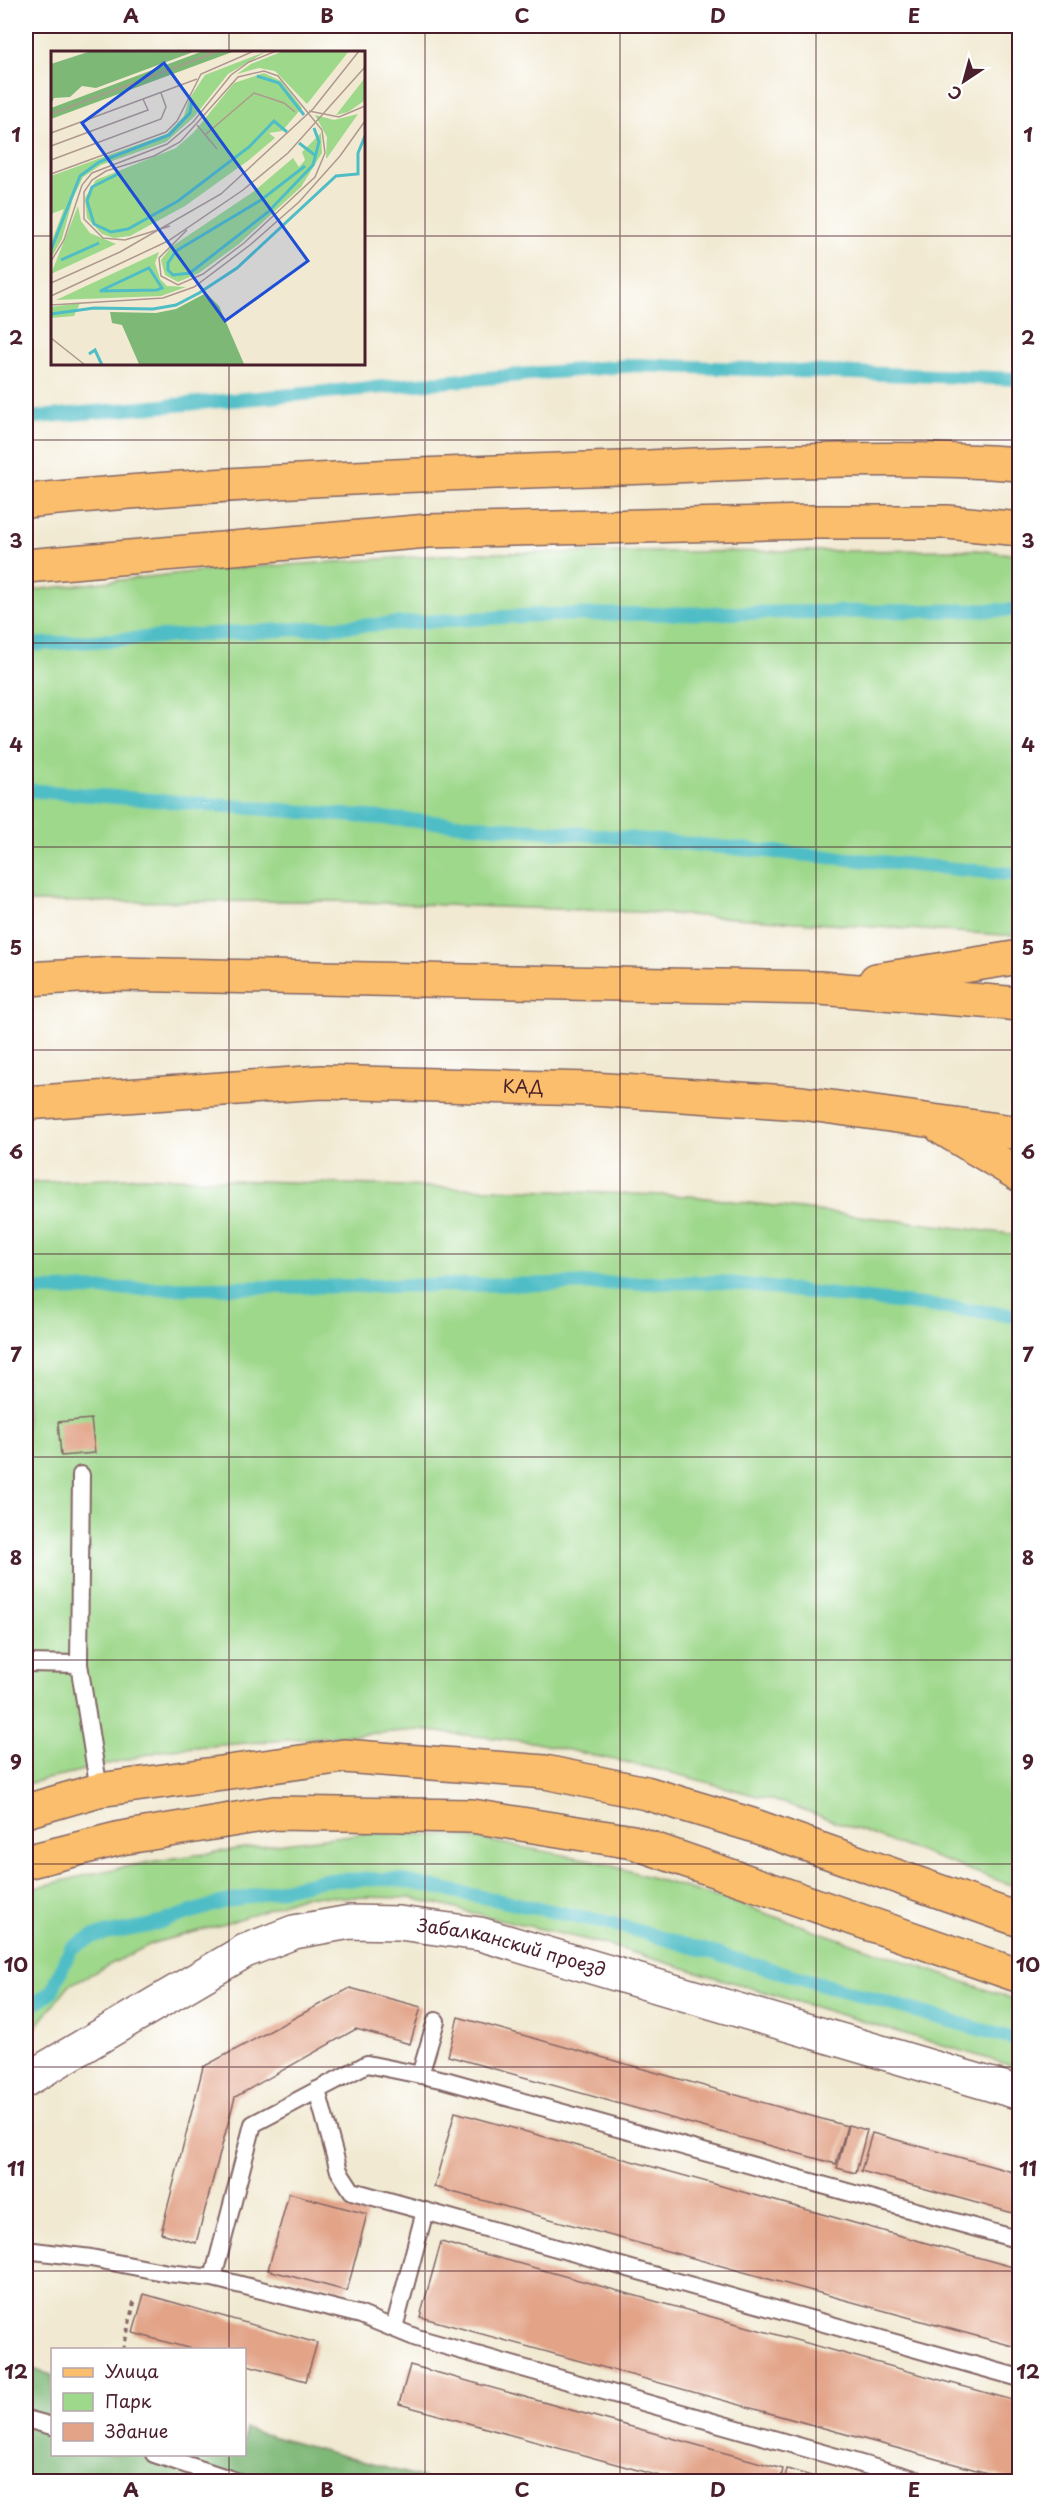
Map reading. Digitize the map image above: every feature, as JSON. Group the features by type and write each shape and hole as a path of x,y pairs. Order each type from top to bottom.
{"main road":[{"path":"26,501 161,488 409,475 840,460 974,461 1020,464"},
{"path":"26,566 428,531 824,522 947,522 1020,529"},
{"path":"820,988 1020,957"},
{"path":"26,979 116,974 820,988 1020,1004"},
{"name":"КАД","path":"26,1103 321,1082 592,1089 802,1103 1020,1133"},
{"path":"931,1120 1020,1175"},
{"path":"26,1811 99,1790 344,1756 545,1772 646,1793 752,1825 1020,1920"},
{"path":"26,1862 121,1838 274,1813 472,1816 633,1842 1020,1976"}],"street":[{"name":"Забалканский проезд","path":"26,2080 245,1951 294,1932 350,1922 399,1923 480,1934 1020,2092"}],"lane":[{"path":"81,1474 80,1664 99,1790"},
{"path":"26,1663 80,1664"},
{"path":"420,2075 436,2021"},
{"path":"213,2278 253,2124 367,2064 420,2075 1020,2240"},
{"path":"317,2090 339,2171 352,2191 1020,2378"},
{"path":"394,2328 425,2211"},
{"path":"26,2250 213,2278 361,2315 417,2338 925,2481"},
{"path":"26,2419 51,2426"},
{"path":"160,2456 239,2481"}],"path":[{"path":"123,2348 142,2269"}],"green space":[{"path":"976,550 1019,555 1019,936 639,912 331,901 26,902 26,591 209,570 476,553"},
{"path":"143,1177 690,1196 1019,1235 1019,1888 790,1805 669,1772 532,1742 418,1730 170,1749 26,1784 26,1183"},
{"path":"367,1833 462,1836 596,1861 733,1902 1019,2001 1019,2068 604,1944 411,1898 304,1896 225,1924 153,1943 69,1985 26,2040 26,1891 152,1862"},
{"path":"26,2367 51,2375 51,2456 246,2456 246,2429 434,2481 26,2481"}],"building":[{"path":"91,1419 95,1453 61,1456 58,1422"},
{"path":"350,1988 421,2007 410,2044 356,2029 235,2097 196,2243 161,2233 203,2067"},
{"path":"458,2017 847,2126 836,2164 448,2056"},
{"path":"455,2112 1020,2269 1020,2348 434,2187"},
{"path":"848,2125 867,2130 856,2173 837,2168"},
{"path":"872,2133 1020,2174 1020,2215 861,2171"},
{"path":"289,2193 367,2214 347,2291 268,2270"},
{"path":"441,2242 1020,2402 1020,2482 420,2317"},
{"path":"144,2294 317,2343 306,2381 246,2365 246,2348 188,2348 133,2333"},
{"path":"410,2365 783,2469 780,2482 681,2482 399,2404"},
{"path":"787,2469 829,2481 829,2482 784,2482"}],"waterway":[{"path":"26,418 636,365 1020,379"},
{"path":"26,645 539,615 1020,610"},
{"path":"26,790 584,834 1020,875"},
{"path":"26,1290 719,1282 1020,1316"},
{"path":"26,2010 52,1991 71,1948 94,1936 148,1926 220,1903 324,1880 394,1879 610,1923 1020,2041"}]}
